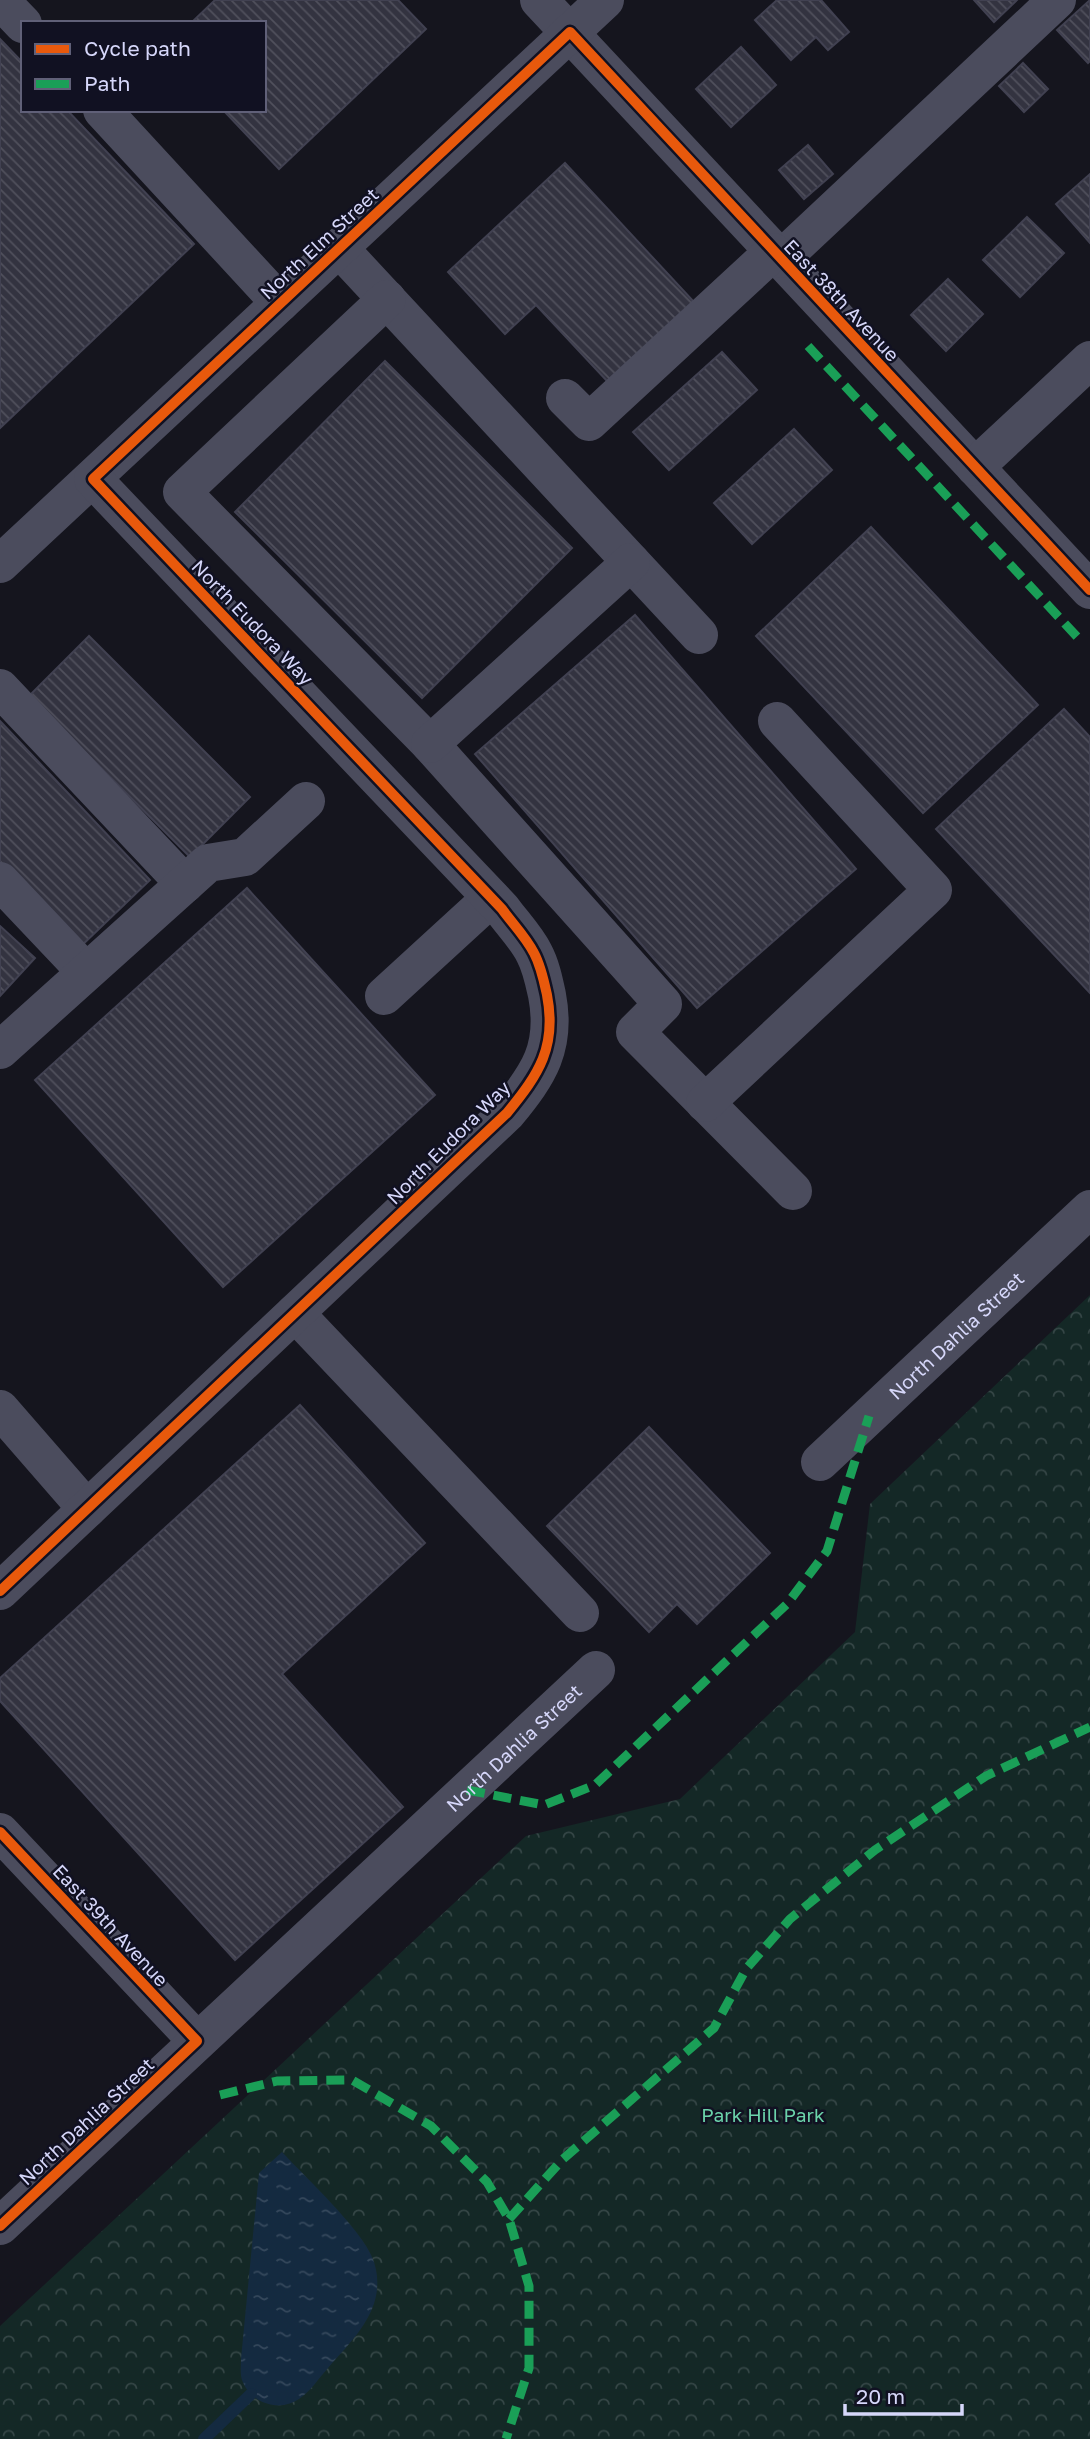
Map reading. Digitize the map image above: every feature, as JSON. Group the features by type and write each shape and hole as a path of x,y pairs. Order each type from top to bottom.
{"street":[{"path":"0,0 21,22"},
{"name":"East 38th Avenue","path":"539,0 1090,590"},
{"name":"North Elm Street","path":"0,564 605,0"},
{"path":"565,398 589,422 1057,0"},
{"path":"104,112 280,303"},
{"path":"339,248 699,635"},
{"path":"387,299 182,492 430,744 663,1004 635,1032 793,1191"},
{"path":"975,467 1090,360"},
{"name":"North Eudora Way","path":"0,1591 507,1113 530,1085 549,1045 550,1012 544,980 534,953 502,909 93,479"},
{"path":"430,744 631,562"},
{"path":"0,688 185,884"},
{"path":"705,1103 933,890 777,721"},
{"path":"0,1050 208,863 245,857 306,801"},
{"path":"0,881 86,972"},
{"path":"384,996 491,898"},
{"name":"North Dahlia Street","path":"820,1462 1090,1209"},
{"path":"295,1313 580,1613"},
{"path":"0,1409 87,1509"},
{"name":"North Dahlia Street","path":"0,2226 596,1670"},
{"name":"East 39th Avenue","path":"0,1832 197,2041"}],"green space":[{"name":"Park Hill Park","path":"1090,1295 1090,2439 0,2439 0,2326 526,1836 680,1799 855,1632 870,1504"}],"water":[{"path":"282,2152 333,2205 369,2250 377,2278 377,2293 373,2307 358,2333 311,2389 291,2403 274,2405 251,2395 241,2378 241,2359 259,2173"}],"building":[{"path":"215,0 398,0 426,29 279,169 225,112 266,112 266,21 193,21"},
{"path":"777,0 821,0 849,32 828,50 816,37 791,60 755,20"},
{"path":"974,0 1017,0 994,22"},
{"path":"1090,0 1090,61 1088,63 1057,30"},
{"path":"0,39 21,61 21,112 69,112 194,244 0,428"},
{"path":"741,47 776,85 731,127 696,89"},
{"path":"1023,63 1048,89 1024,112 999,86"},
{"path":"808,145 833,174 804,199 779,170"},
{"path":"565,163 694,302 608,382 536,305 505,334 448,272"},
{"path":"1090,174 1090,243 1056,204"},
{"path":"1027,217 1064,253 1020,297 983,260"},
{"path":"948,279 983,314 946,351 911,315"},
{"path":"722,352 757,390 669,470 633,432"},
{"path":"385,361 572,548 422,698 235,512"},
{"path":"794,429 832,470 752,544 714,503"},
{"path":"871,527 1038,705 923,813 756,636"},
{"path":"635,615 856,869 697,1008 475,754"},
{"path":"89,636 250,797 190,857 29,696"},
{"path":"1064,709 1090,737 1090,993 936,829"},
{"path":"0,721 150,880 78,949 0,867"},
{"path":"247,888 435,1095 223,1287 35,1080"},
{"path":"0,926 35,958 0,996"},
{"path":"300,1405 425,1543 282,1674 403,1807 235,1960 0,1701 0,1678"},
{"path":"649,1427 770,1553 697,1624 677,1604 649,1632 547,1526"}],"waterway":[{"path":"204,2439 251,2394"}],"marked path":[{"path":"808,346 1080,640"},
{"path":"467,1790 544,1805 595,1785 787,1604 827,1551 869,1416"},
{"path":"509,2219 563,2159 714,2028 746,1969 790,1919 875,1850 986,1776 1090,1727"},
{"path":"220,2095 277,2081 352,2080 431,2126 487,2182 509,2219 529,2286 529,2368 506,2439"}],"cycle path":[{"path":"0,1591 507,1113 543,1059 549,1030 547,995 536,958 519,930 93,479 570,32 1090,590"},
{"path":"0,1832 197,2041 0,2226"}]}
